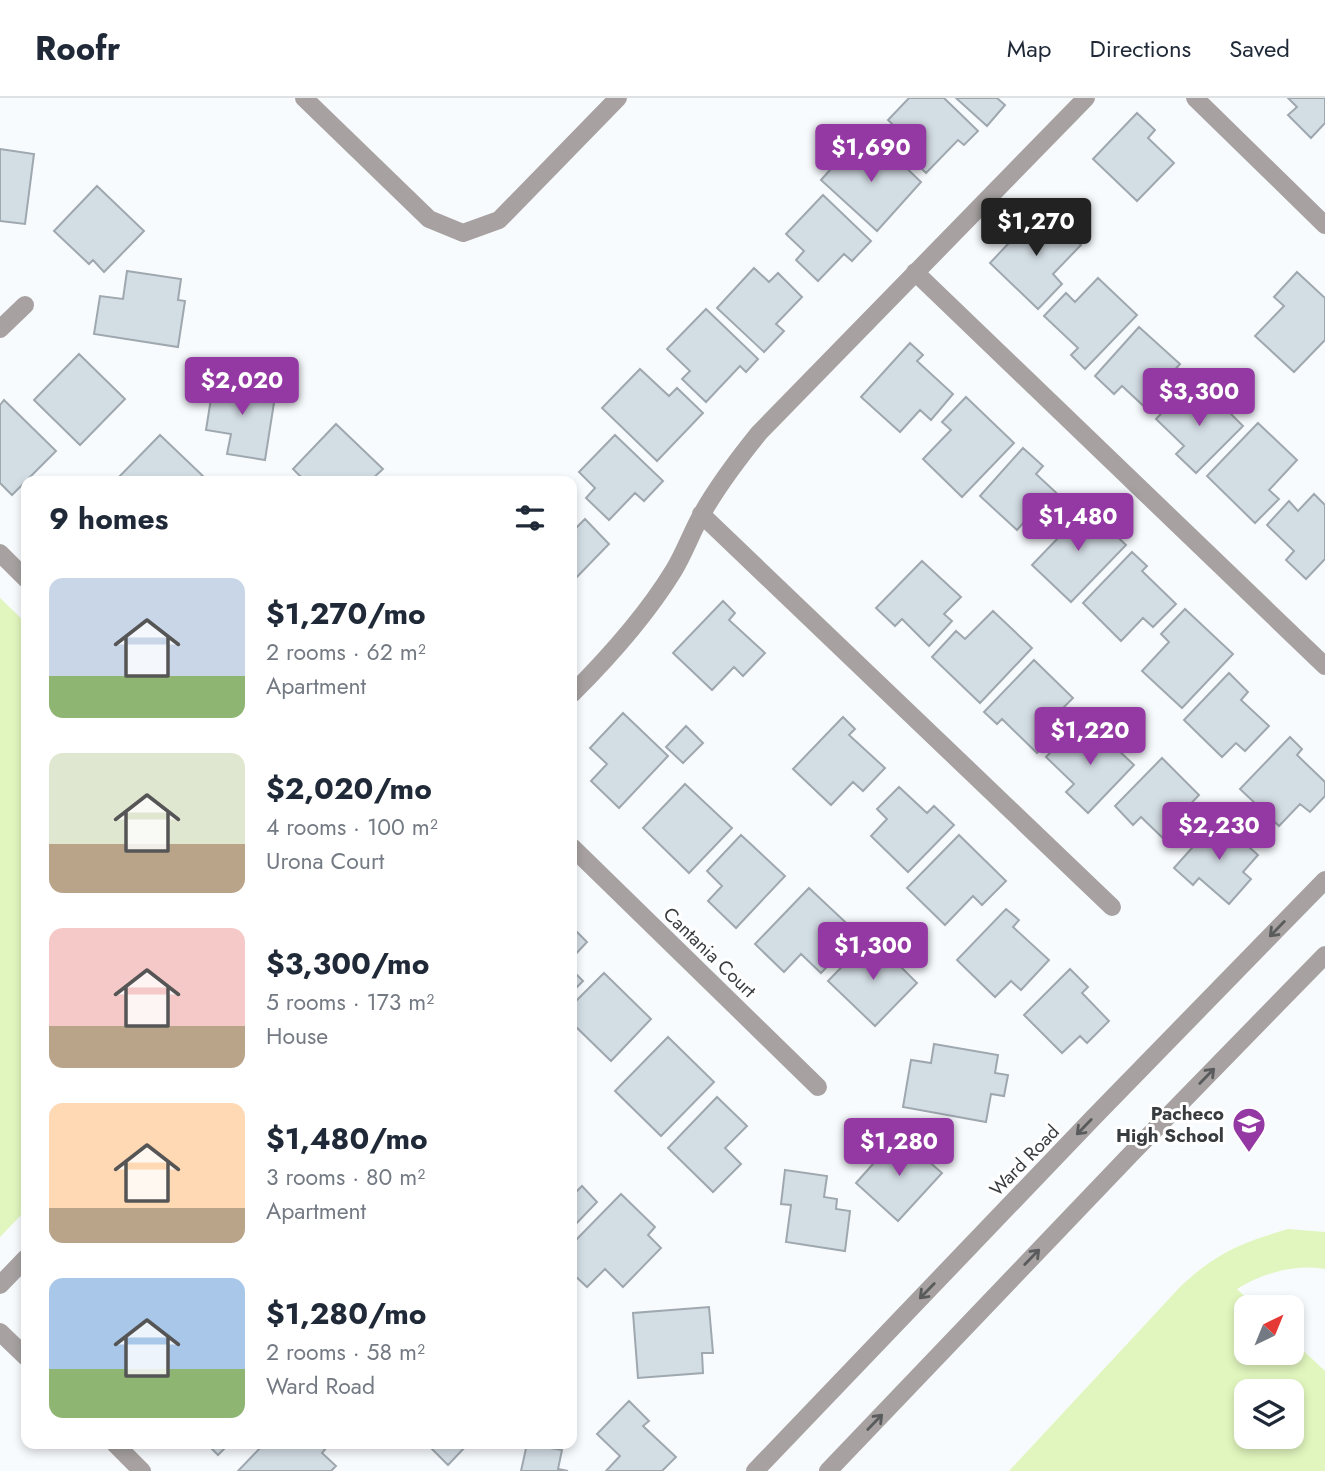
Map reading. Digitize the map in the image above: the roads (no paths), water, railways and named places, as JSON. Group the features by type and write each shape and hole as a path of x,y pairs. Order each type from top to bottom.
{"street":[{"path":"304,98 429,219 463,233 499,220 618,98"},
{"path":"577,689 609,657 649,607 676,568 701,514 727,472 759,433 1086,98"},
{"path":"1195,98 1325,225"},
{"path":"915,272 1325,666"},
{"path":"0,329 25,304"},
{"path":"701,514 1112,907"},
{"path":"0,553 21,574"},
{"name":"Cantania Court","path":"577,852 818,1087"},
{"name":"Ward Road","path":"755,1471 1325,880"},
{"path":"828,1471 1325,955"},
{"path":"0,1285 21,1263"},
{"path":"0,1332 21,1352"},
{"path":"119,1449 142,1471"}],"place":[{"name":"Pacheco High School","path":"1249,1154"}]}
